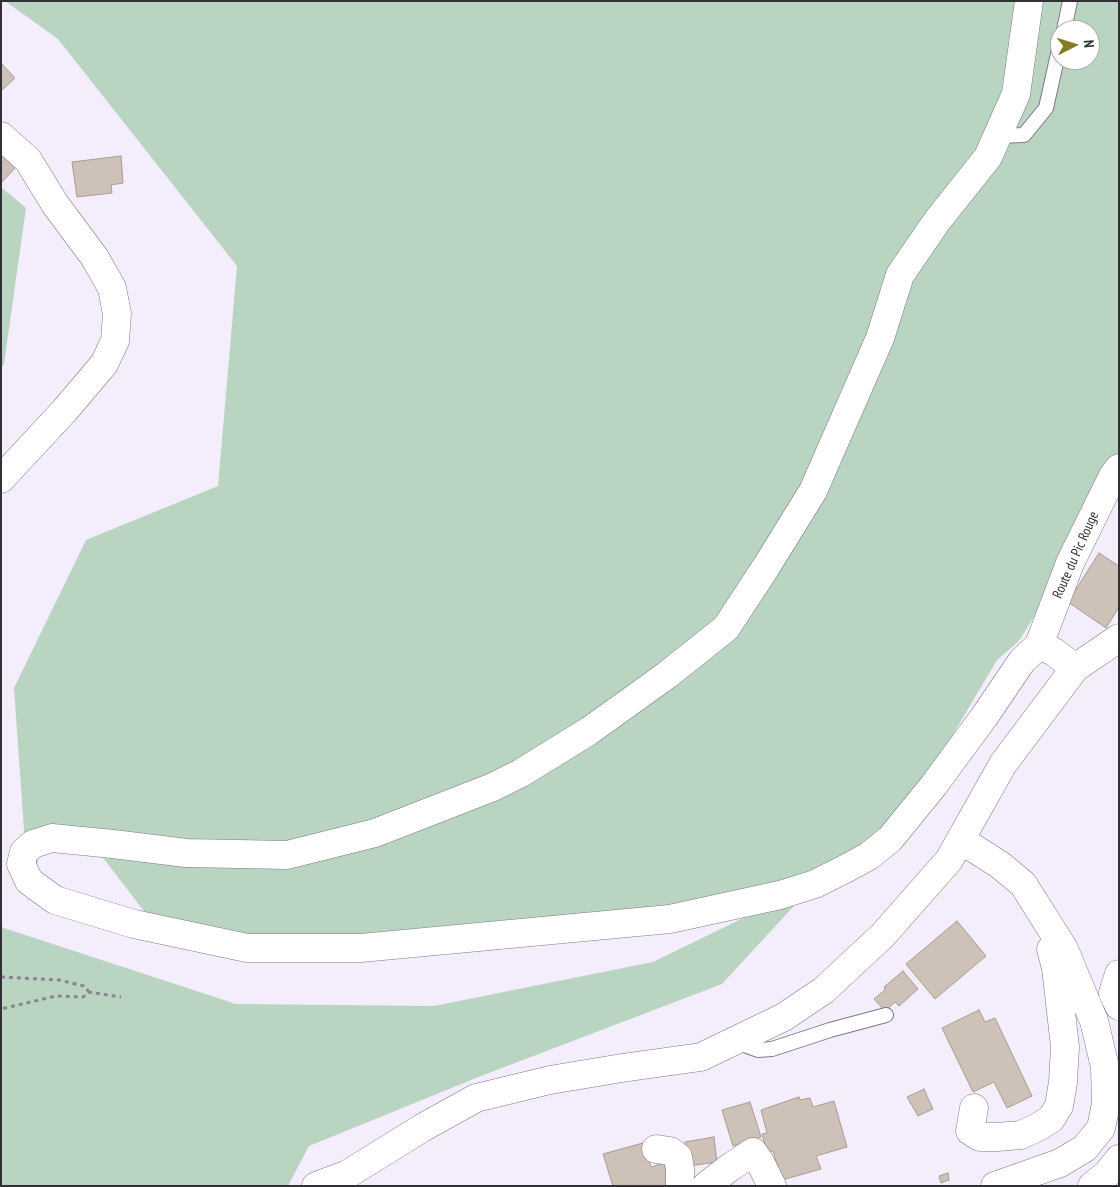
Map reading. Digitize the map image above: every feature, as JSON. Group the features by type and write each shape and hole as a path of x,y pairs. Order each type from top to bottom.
{"street":[{"path":"1029,1 1016,94 988,157 937,221 900,275 880,338 813,491 726,628 589,731 521,773 492,787 375,833 287,855 186,854 52,838 33,844 12,856 29,881 55,900 134,924 247,948 361,948 670,919 780,895 815,884 869,856 890,839 934,785 984,718 1022,661 1039,644 1054,652 1075,668"},
{"path":"1,136 28,160 55,204 95,258 112,288 117,314 115,341 104,364 66,410 1,479"},
{"name":"Route du Pic Rouge","path":"1039,644 1070,562 1113,476 1119,468"},
{"path":"316,1186 348,1174 422,1128 476,1098 550,1080 701,1057 784,1017 824,990 883,935 949,860 1003,764 1075,668 1119,638"},
{"path":"960,840 1000,865 1023,884 1064,949 1094,1021 1106,1066 1106,1104 1101,1128 1085,1148 1060,1163 995,1186"},
{"path":"974,1108 970,1131 980,1137 997,1137 1021,1135 1038,1128 1051,1119 1059,1106 1063,1082 1064,1047 1061,1008 1056,968 1041,914"},
{"path":"1119,974 1114,993 1119,1006"},
{"path":"1094,1021 1105,1033 1119,1055"},
{"path":"656,1149 670,1151 678,1157 680,1186"},
{"path":"706,1186 753,1152 772,1186"},
{"path":"1092,1186 1107,1174 1119,1159"}],"lane":[{"path":"1066,20 1070,1"},
{"path":"997,136 1024,135 1046,108 1054,70"},
{"path":"739,1039 747,1046 758,1050 772,1049 830,1030 886,1015"}],"path":[{"path":"1,977 59,980 84,986 88,992"},
{"path":"88,992 121,996"},
{"path":"1,1009 56,996 83,997 88,992"}],"green space":[{"path":"5,1 1119,1 1119,472 1061,573 1019,641 997,660 916,797 842,875 670,916 503,930 166,940 94,846 41,846 29,902 14,688 86,540 218,486 237,266 58,39"},
{"path":"1,187 26,208 4,364 1,369"},
{"path":"815,883 722,984 481,1076 309,1146 288,1186 1,1186 1,927 236,1004 434,1006 653,962"}],"building":[{"path":"1,63 15,78 1,91"},
{"path":"1,149 18,165 1,183"},
{"path":"121,156 123,183 111,185 112,193 77,197 72,162"},
{"path":"1099,553 1119,566 1119,607 1106,628 1068,602"},
{"path":"957,921 986,956 935,999 906,964"},
{"path":"903,971 918,989 899,1006 895,1002 885,1011 874,999 885,990 884,987"},
{"path":"979,1010 985,1022 995,1018 1032,1096 1007,1108 994,1082 973,1092 942,1028"},
{"path":"924,1089 933,1109 918,1116 907,1097"},
{"path":"799,1097 800,1100 810,1098 813,1107 834,1101 847,1147 816,1156 821,1169 782,1180 773,1151 767,1152 762,1134 767,1133 761,1110"},
{"path":"750,1102 761,1137 733,1146 722,1110"},
{"path":"714,1137 717,1162 689,1166 685,1142"},
{"path":"643,1143 651,1167 664,1163 671,1186 613,1186 603,1154"},
{"path":"948,1173 949,1180 941,1183 939,1176"}]}
